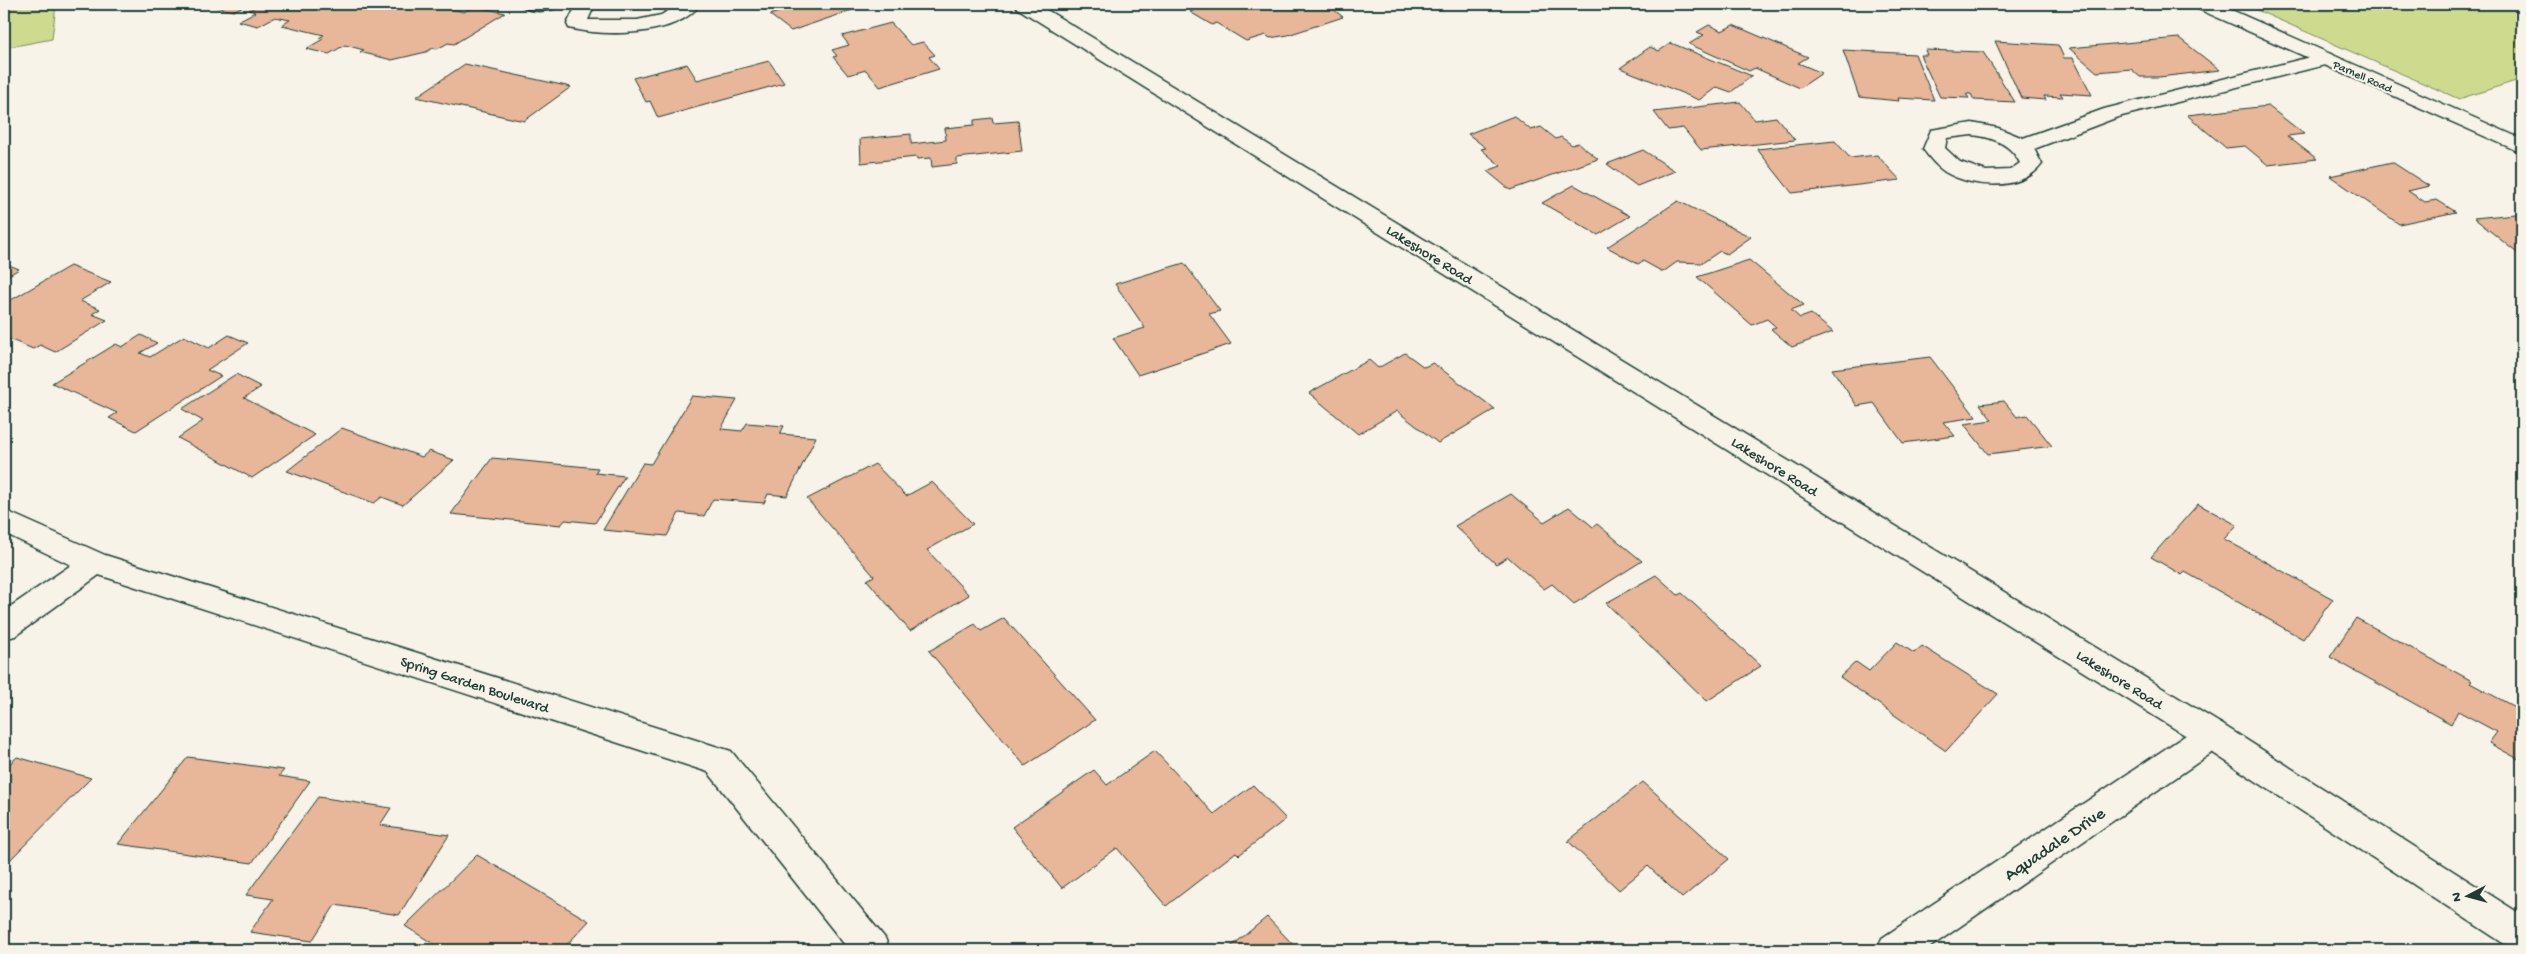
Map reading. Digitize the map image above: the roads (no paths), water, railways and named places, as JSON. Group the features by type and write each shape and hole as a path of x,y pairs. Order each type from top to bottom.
{"street":[{"path":"586,4 576,24 604,28 646,24 684,13 692,4"},
{"name":"Lakeshore Road","path":"1024,4 2212,735 2522,935"},
{"name":"Parnell Road","path":"2203,4 2522,147"},
{"path":"2022,146 2112,113 2326,60"},
{"name":"Spring Garden Boulevard","path":"4,521 94,563 719,761 872,950"},
{"path":"4,627 94,563"},
{"name":"Aquadale Drive","path":"1895,950 2212,735"}],"lane":[{"path":"528,4 533,6 554,4"}]}
